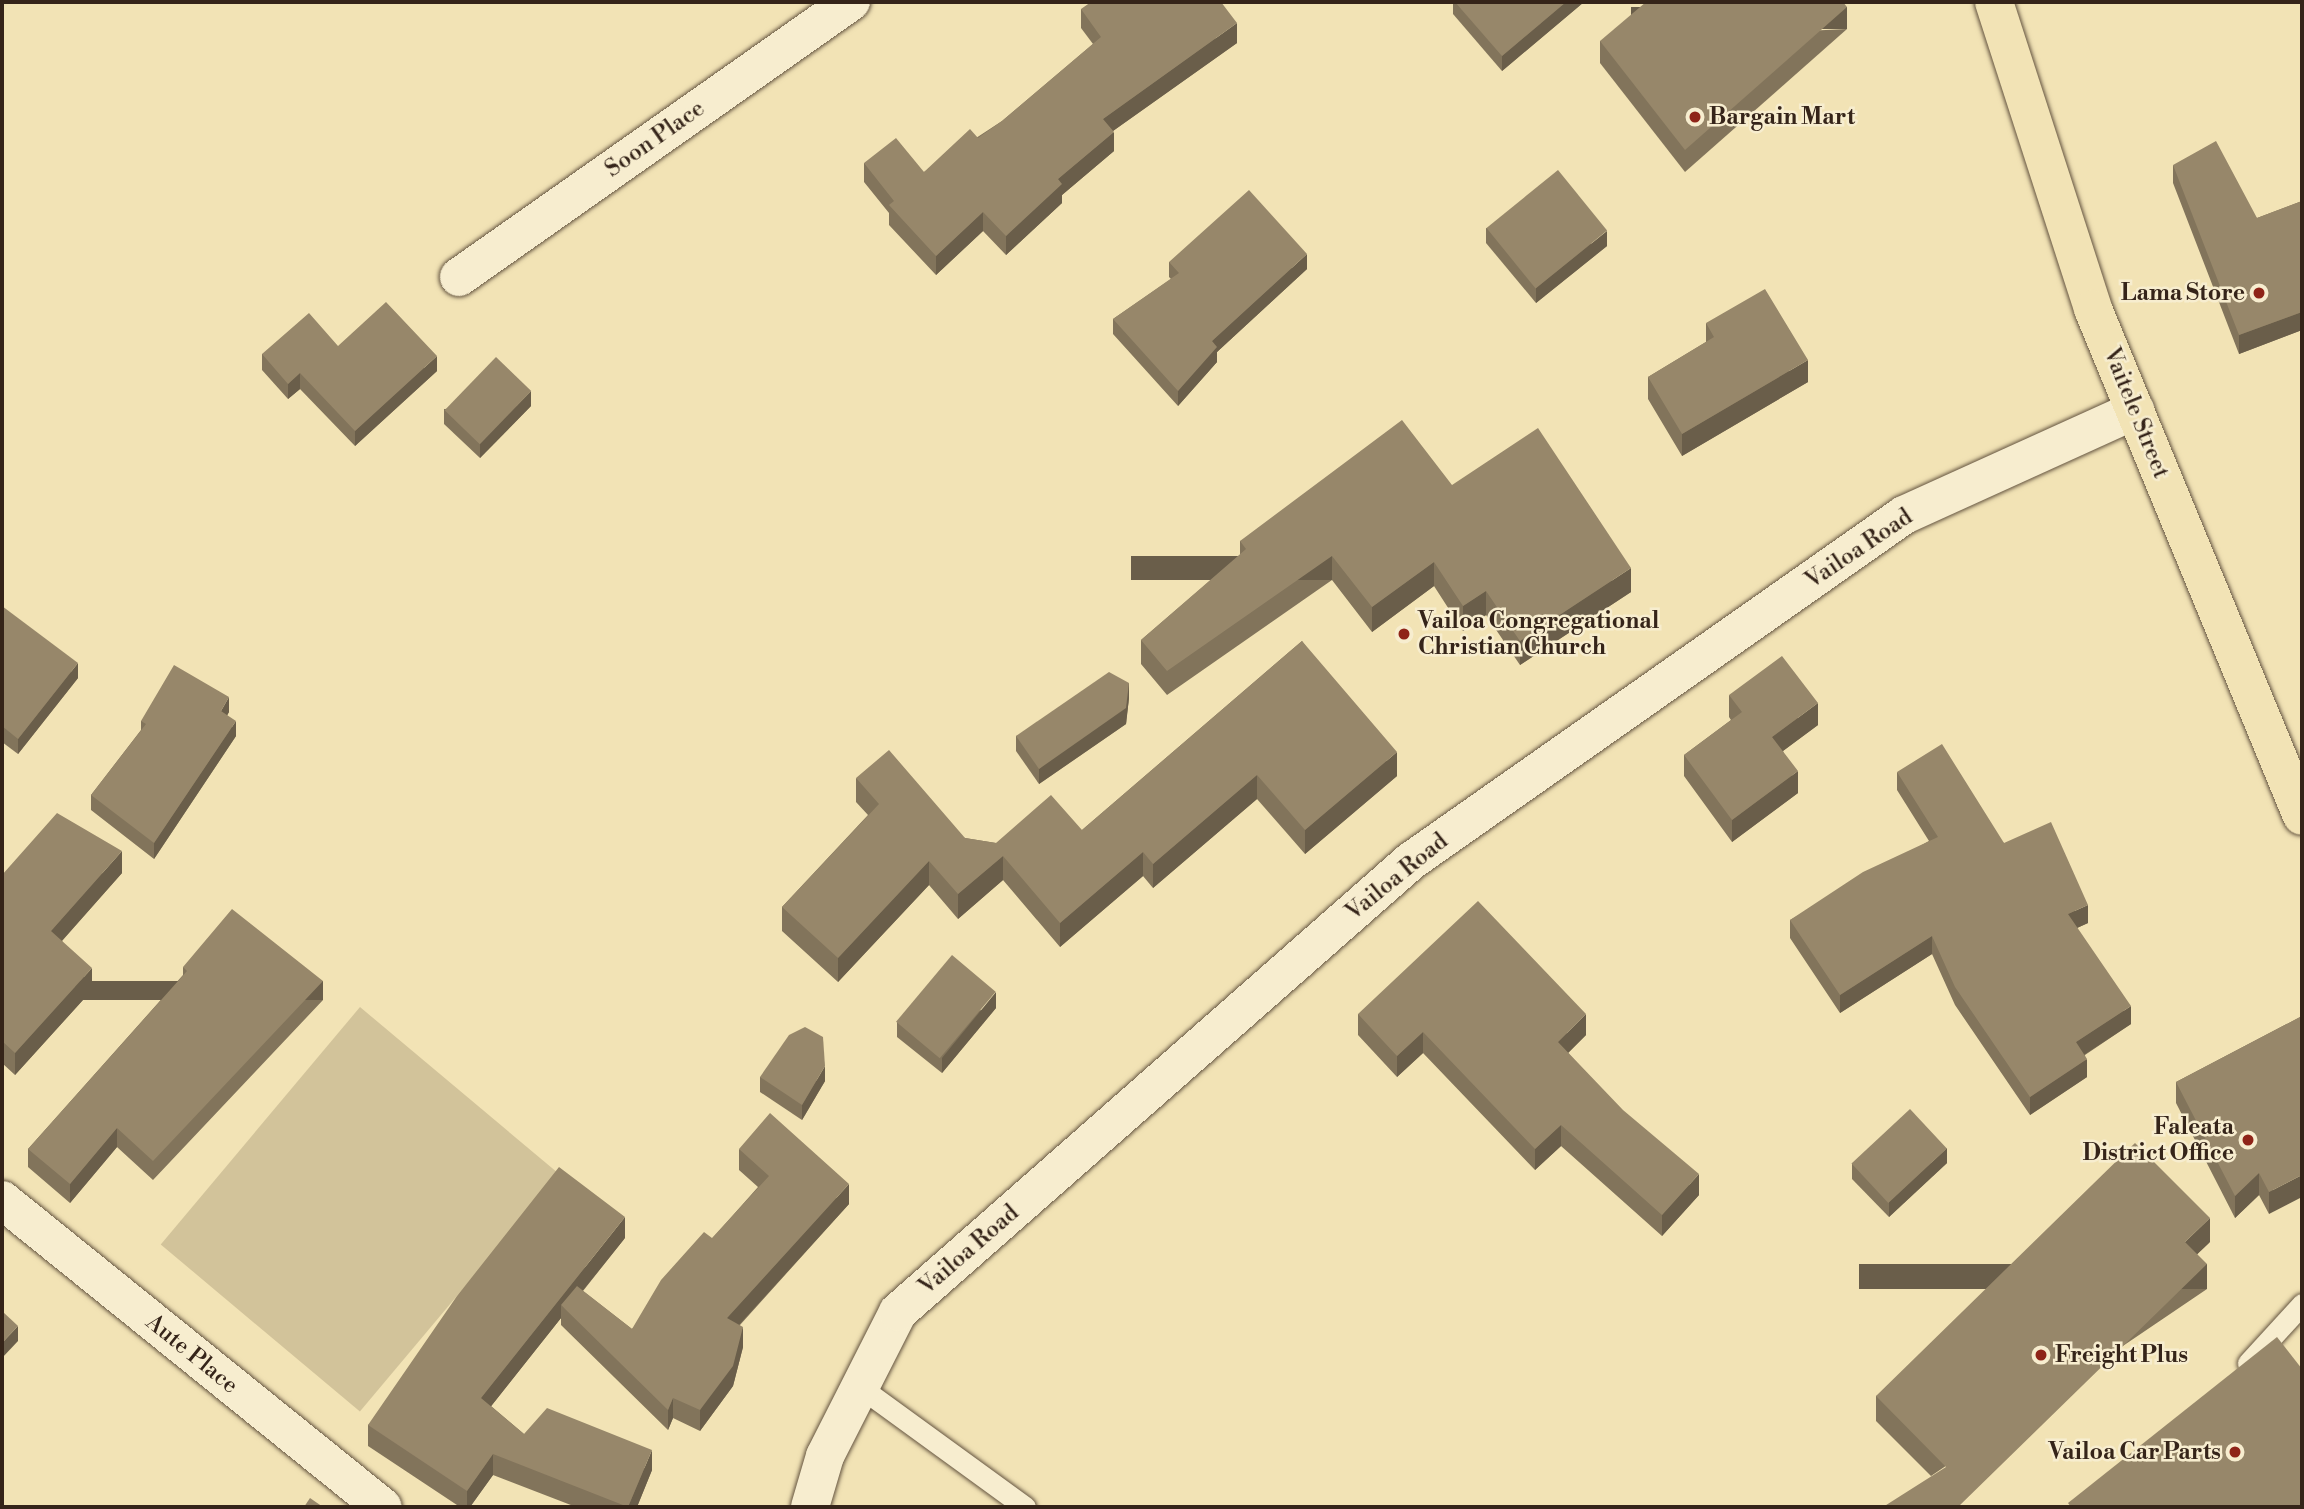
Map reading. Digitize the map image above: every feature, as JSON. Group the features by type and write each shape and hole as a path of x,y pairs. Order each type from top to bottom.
{"main road":[{"name":"Soon Place","path":"459,277 851,2"},
{"name":"Vaitele Street","path":"1994,2 2093,309 2302,816"},
{"name":"Vailoa Road","path":"810,1507 825,1456 898,1312 1411,861 1903,516 2134,410"},
{"name":"Aute Place","path":"2,1200 382,1507"}],"lane":[{"path":"2226,1382 2302,1304"},
{"path":"860,1387 1025,1507"}],"shaded area":[{"path":"360,1007 559,1174 360,1412 161,1244"}],"building":[{"path":"1091,2 1221,2 1237,23 1103,119 1114,132 1058,179 1062,184 1006,236 983,212 936,256 889,205 894,201 864,163 896,138 924,172 970,129 978,138 1002,121 1101,37 1081,9"},
{"path":"1455,2 1566,2 1502,56"},
{"name":"Bargain Mart","path":"1646,2 1843,2 1847,7 1685,150 1600,41"},
{"path":"2216,141 2257,218 2302,201 2302,312 2239,335 2173,165"},
{"path":"1558,170 1607,231 1536,289 1487,228"},
{"path":"1249,190 1307,254 1212,341 1217,347 1178,391 1113,319 1179,273 1169,262"},
{"path":"1765,289 1808,360 1682,434 1648,377 1714,337 1706,323"},
{"path":"386,302 437,356 355,431 300,373 288,384 262,354 309,313 338,346"},
{"path":"496,357 531,391 480,444 445,410"},
{"path":"1402,420 1452,485 1538,428 1631,568 1520,641 1486,591 1463,606 1434,562 1372,607 1332,556 1167,671 1141,640 1246,549 1240,541"},
{"path":"2,606 78,663 18,739 2,726"},
{"path":"1302,641 1397,752 1305,830 1257,775 1153,864 1143,852 1060,923 1003,856 958,894 929,861 838,958 782,907 879,804 856,778 889,750 965,838 996,843 1051,795 1082,830"},
{"path":"1782,656 1818,703 1772,737 1798,771 1732,820 1684,755 1742,712 1729,695"},
{"path":"174,665 229,697 221,711 236,721 154,843 91,795 146,724 141,721"},
{"path":"1109,672 1129,683 1126,708 1039,769 1016,736"},
{"path":"1942,744 2004,843 2051,822 2088,905 2068,914 2131,1006 2076,1042 2087,1059 2030,1097 1955,987 1932,936 1840,995 1790,920 1863,872 1938,837 1897,772"},
{"path":"57,813 122,851 51,931 92,968 15,1053 2,1041 2,875"},
{"path":"1478,901 1586,1014 1558,1042 1623,1110 1699,1174 1662,1215 1561,1125 1535,1149 1423,1032 1397,1056 1358,1014"},
{"path":"232,909 323,981 153,1161 117,1128 70,1184 28,1149 187,971 183,967"},
{"path":"952,955 996,992 940,1058 896,1022"},
{"name":"Faleata District Office","path":"2302,1016 2302,1175 2269,1192 2259,1173 2235,1196 2176,1082"},
{"path":"805,1027 823,1037 825,1066 802,1105 760,1077 789,1035"},
{"path":"1910,1109 1947,1148 1888,1203 1851,1164"},
{"path":"770,1113 849,1184 727,1318 743,1327 733,1366 700,1410 673,1398 668,1410 561,1305 577,1286 632,1329 661,1280 704,1232 712,1238 769,1176 739,1149"},
{"name":"Freight Plus","path":"2135,1143 2210,1218 2185,1242 2207,1264 1958,1507 1883,1507 1946,1467 1876,1396"},
{"path":"559,1167 625,1217 481,1398 524,1434 547,1408 652,1450 628,1507 493,1454 467,1491 368,1425 457,1296"},
{"path":"2,1311 18,1326 2,1343"},
{"name":"Vailoa Car Parts","path":"2277,1337 2302,1369 2302,1507 2071,1507 2068,1503"},
{"path":"310,1498 323,1507 304,1507"}],"place":[{"name":"Bargain Mart","path":"1695,117"},
{"name":"Lama Store","path":"2259,293"},
{"name":"Vailoa Congregational Christian Church","path":"1404,634"},
{"name":"Faleata District Office","path":"2248,1140"},
{"name":"Freight Plus","path":"2041,1355"},
{"name":"Vailoa Car Parts","path":"2235,1452"}]}
